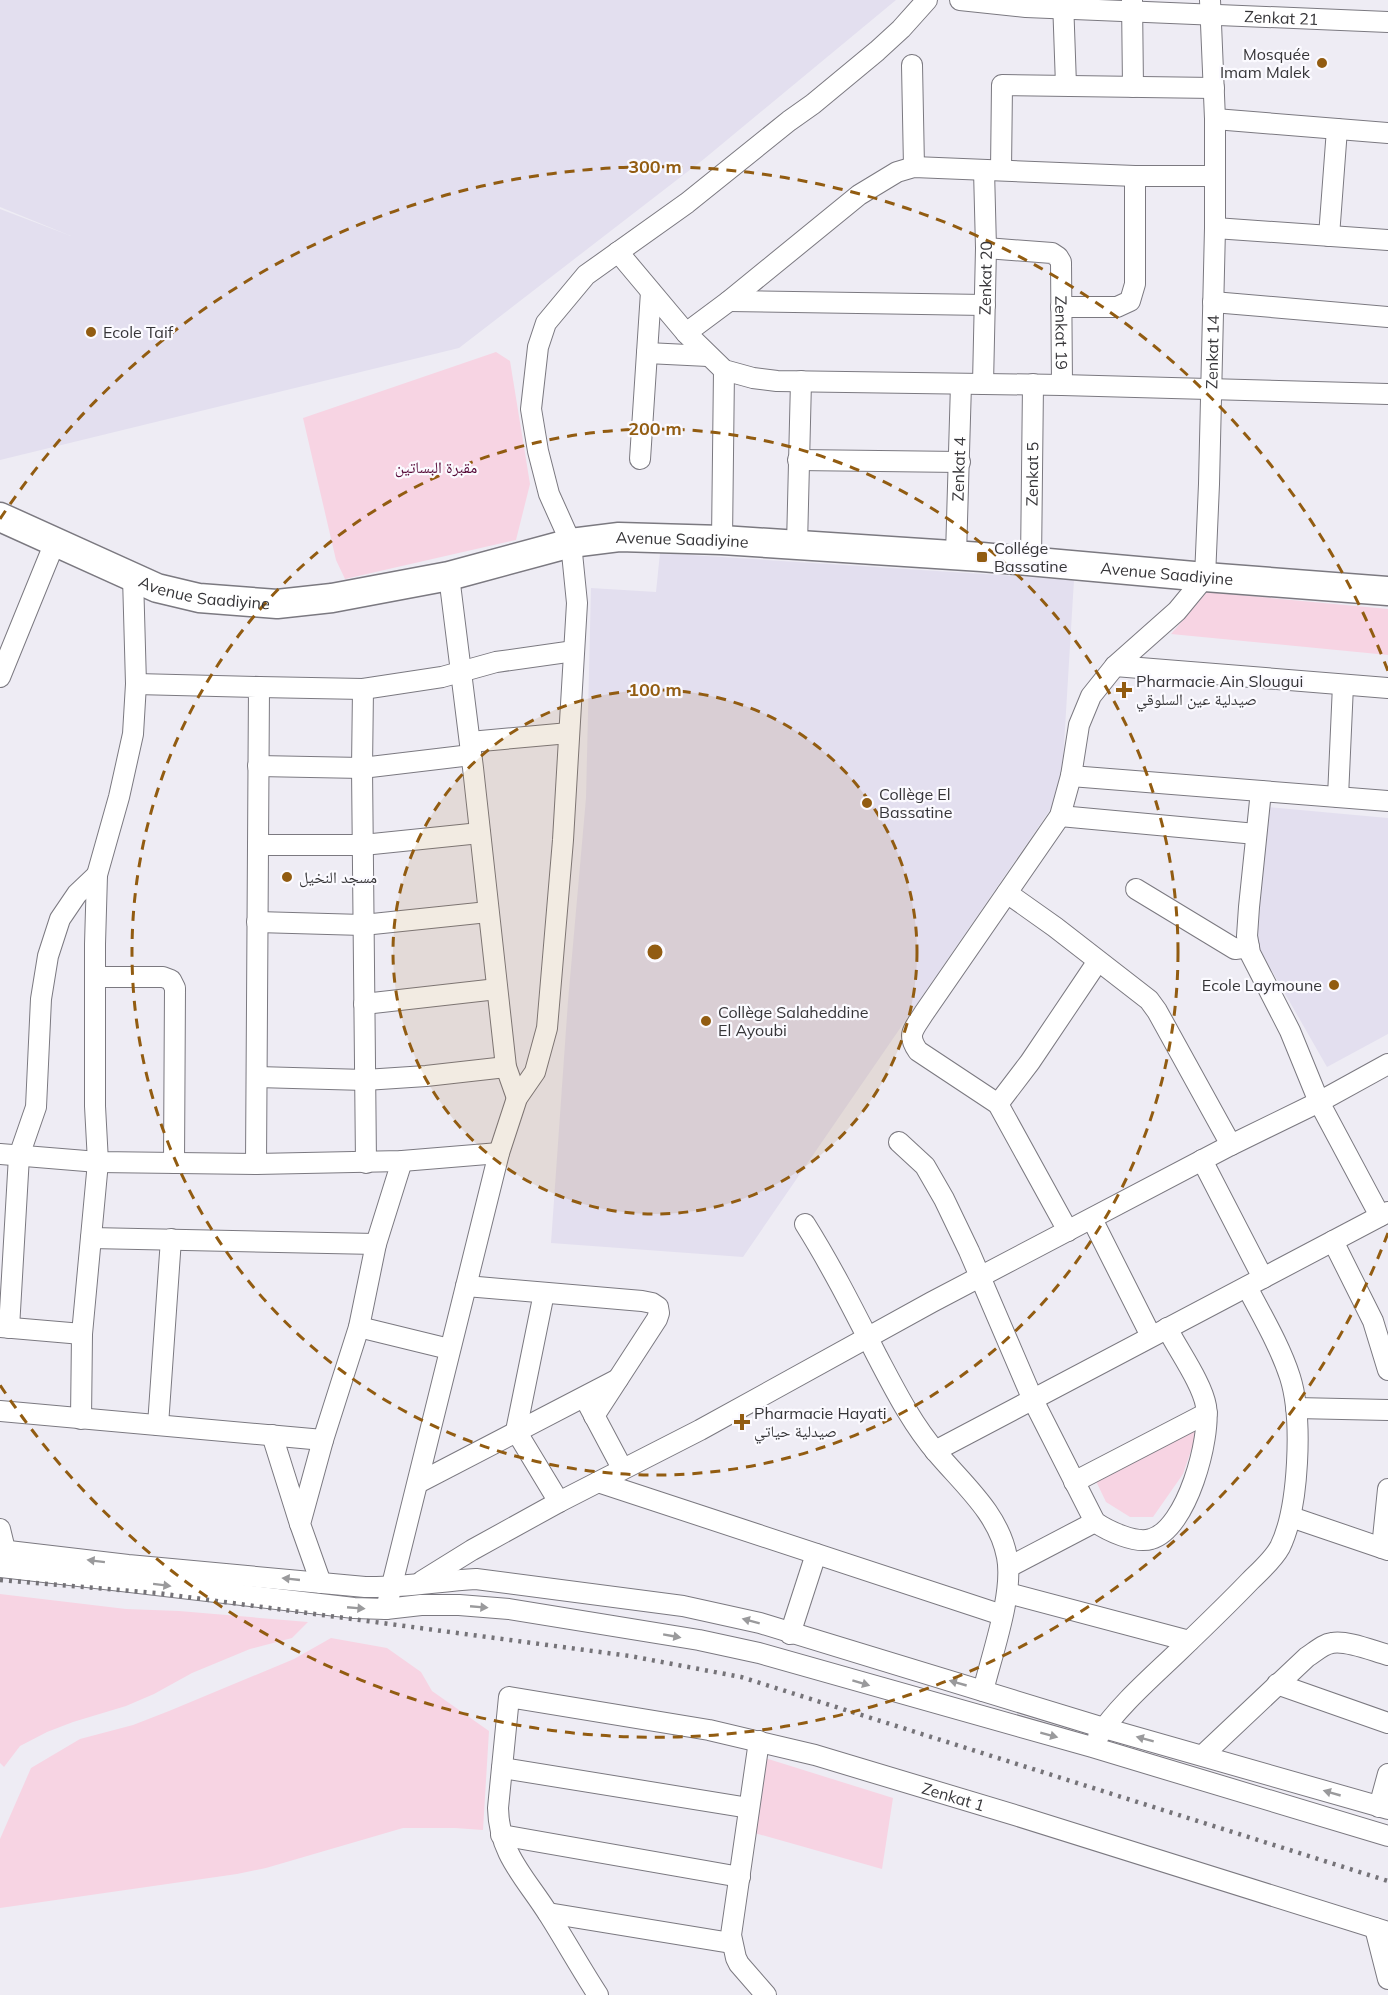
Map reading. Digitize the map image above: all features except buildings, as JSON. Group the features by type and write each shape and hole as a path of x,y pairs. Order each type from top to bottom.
{"main road":[{"name":"Avenue Saadiyine","path":"0,517 157,588 199,598 277,604 332,598 449,576 572,543 619,537 722,540 956,555 1388,591"}],"street":[{"path":"386,1609 499,1153 517,1098 535,1071 547,1028 563,840 577,603 572,543 549,494 531,409 538,347 546,323 585,275 687,203 813,104 877,51 927,0"},
{"name":"Zenkat 21","path":"960,0 982,3 1211,7 1388,22"},
{"path":"1063,4 1066,85 1214,88"},
{"path":"1132,5 1133,87"},
{"name":"Zenkat 14","path":"1205,577 1215,228 1215,119 1211,7"},
{"path":"912,65 914,168"},
{"name":"Zenkat 20","path":"983,384 986,248 1002,85 1066,85"},
{"path":"1215,119 1388,134"},
{"path":"1329,236 1337,129"},
{"path":"686,333 859,195 897,172 914,168 1214,177"},
{"path":"1062,307 1117,307 1130,301 1135,284 1135,176"},
{"path":"1215,228 1388,240"},
{"name":"Zenkat 19","path":"986,248 1052,253 1062,262 1062,385"},
{"path":"618,252 708,356 724,370 753,378 801,381 1211,389 1388,389"},
{"path":"640,459 651,292"},
{"path":"729,301 985,305"},
{"path":"1213,303 1388,317"},
{"path":"647,353 708,356"},
{"path":"722,540 724,370"},
{"path":"797,545 801,381"},
{"name":"Zenkat 4","path":"956,555 961,384"},
{"name":"Zenkat 5","path":"1031,562 1033,384"},
{"path":"798,460 960,462"},
{"path":"0,677 55,542"},
{"path":"449,576 471,748 506,1066 517,1098"},
{"path":"81,1419 82,1334 98,1162 94,977 97,875 128,758 134,718 136,684 133,577"},
{"path":"1068,1232 998,1104 918,1052 911,1040 911,1034 1060,816 1071,776 1079,725 1085,707 1100,683 1115,666 1177,611 1205,577"},
{"path":"136,684 363,689 461,672 496,662 574,651"},
{"path":"1115,666 1388,688"},
{"path":"1338,797 1343,685"},
{"path":"256,1164 259,687"},
{"path":"363,689 366,1163"},
{"path":"258,766 362,768 569,733"},
{"path":"1071,776 1388,801"},
{"path":"935,1451 1384,1214 1319,1102 1290,1031 1253,960 1249,947 1249,916 1262,791"},
{"path":"1060,816 1256,834"},
{"path":"258,845 363,845 480,833"},
{"path":"82,1334 4,1327 10,1155 31,1127 36,1107 40,999 48,956 60,919 77,894 97,875"},
{"path":"1136,889 1235,949 1249,947"},
{"path":"1007,893 1149,1000 1231,1145"},
{"path":"257,922 363,925 488,912"},
{"path":"998,1104 1098,961"},
{"path":"94,977 163,976 171,980 175,988 174,1163"},
{"path":"364,1004 497,989"},
{"path":"417,1584 622,1468 700,1430 867,1337 1388,1064"},
{"path":"257,1077 365,1080 426,1076 506,1066"},
{"path":"899,1142 919,1158 932,1176 969,1251 1033,1400 1095,1522 1114,1533 1142,1539 1154,1538 1168,1527 1179,1512 1196,1476 1205,1439 1206,1413 1202,1394 1159,1332 1092,1219"},
{"path":"10,1155 98,1162 256,1164 366,1163 499,1153"},
{"path":"1092,1747 1104,1728 1269,1562 1280,1548 1294,1496 1296,1408 1293,1388 1255,1283 1202,1160"},
{"path":"300,1524 323,1440 359,1327 376,1244 402,1161"},
{"path":"805,1224 838,1278 911,1418 935,1451 984,1505 1004,1542 1009,1567 1008,1593 983,1691"},
{"path":"91,1238 376,1244"},
{"path":"158,1425 171,1239"},
{"path":"1333,1241 1380,1317 1388,1370"},
{"path":"466,1286 642,1300 658,1307 657,1319 594,1416"},
{"path":"544,1293 516,1431 559,1502"},
{"path":"359,1327 449,1349"},
{"path":"418,1483 618,1379"},
{"path":"584,1396 622,1468"},
{"path":"1296,1408 1388,1410"},
{"path":"0,1411 323,1440"},
{"path":"1074,1482 1206,1413"},
{"path":"272,1435 321,1583"},
{"path":"598,1482 1002,1615"},
{"path":"1290,1516 1385,1549 1388,1489"},
{"path":"1009,1567 1095,1522"},
{"path":"0,1529 3,1559"},
{"path":"790,1634 816,1554"},
{"path":"3,1559 128,1565 365,1587 391,1587 476,1579 709,1611 760,1623 1104,1728 1384,1808 1388,1774"},
{"path":"3,1559 327,1605 386,1609 421,1605 459,1605 510,1610 699,1640 759,1653 1092,1747 1388,1836"},
{"path":"1008,1593 1189,1641"},
{"path":"1203,1755 1307,1657 1332,1642 1342,1642 1388,1655"},
{"path":"1277,1684 1388,1723"},
{"name":"Zenkat 1","path":"502,1768 509,1697 710,1730 866,1769 1382,1930"},
{"path":"759,1741 740,1876 732,1915 731,1943 739,1964 766,1995"},
{"path":"602,1994 514,1864 501,1835 498,1808 502,1768 749,1808"},
{"path":"501,1835 740,1876"},
{"path":"548,1913 731,1943"},
{"path":"1382,1930 1388,1978"}],"shaded area":[{"path":"0,0 896,0 704,159 459,348 0,460 0,209 71,236 0,207"},
{"path":"660,553 1074,580 1061,794 743,1257 551,1243 568,1001 586,798 591,588 656,592"},
{"name":"Ecole Laymoune","path":"1266,807 1388,818 1388,1034 1327,1067 1252,936"}],"green space":[{"name":"مقبرة البساتين","path":"496,352 510,361 530,484 516,540 345,579 336,560 303,418"},
{"path":"1207,592 1388,609 1388,655 1171,634"},
{"path":"1201,1422 1183,1474 1153,1517 1130,1517 1106,1502 1095,1479"},
{"path":"0,1594 126,1609 308,1622 292,1638 250,1649 192,1673 126,1706 47,1732 20,1746 4,1767 0,1763"},
{"path":"331,1638 387,1648 421,1672 432,1691 489,1731 483,1830 403,1828 266,1868 237,1874 0,1908 0,1839 31,1768 80,1739 133,1725 169,1711 294,1659"},
{"path":"765,1758 893,1798 882,1869 751,1832"}],"railway":[{"path":"0,1580 157,1593 630,1656 741,1677 1388,1881"}],"place":[{"name":"Mosquée Imam Malek","path":"1322,63"},
{"name":"Ecole Taif","path":"91,332"},
{"name":"Collége Bassatine","path":"982,557"},
{"name":"Pharmacie Ain Slougui صيدلية عين السلوقي","path":"1124,690"},
{"name":"Collège El Bassatine","path":"867,803"},
{"name":"مسجد النخيل","path":"287,877"},
{"name":"Ecole Laymoune","path":"1334,985"},
{"name":"Collège Salaheddine El Ayoubi","path":"706,1021"},
{"name":"Pharmacie Hayati صيدلية حياتي","path":"742,1422"}]}
